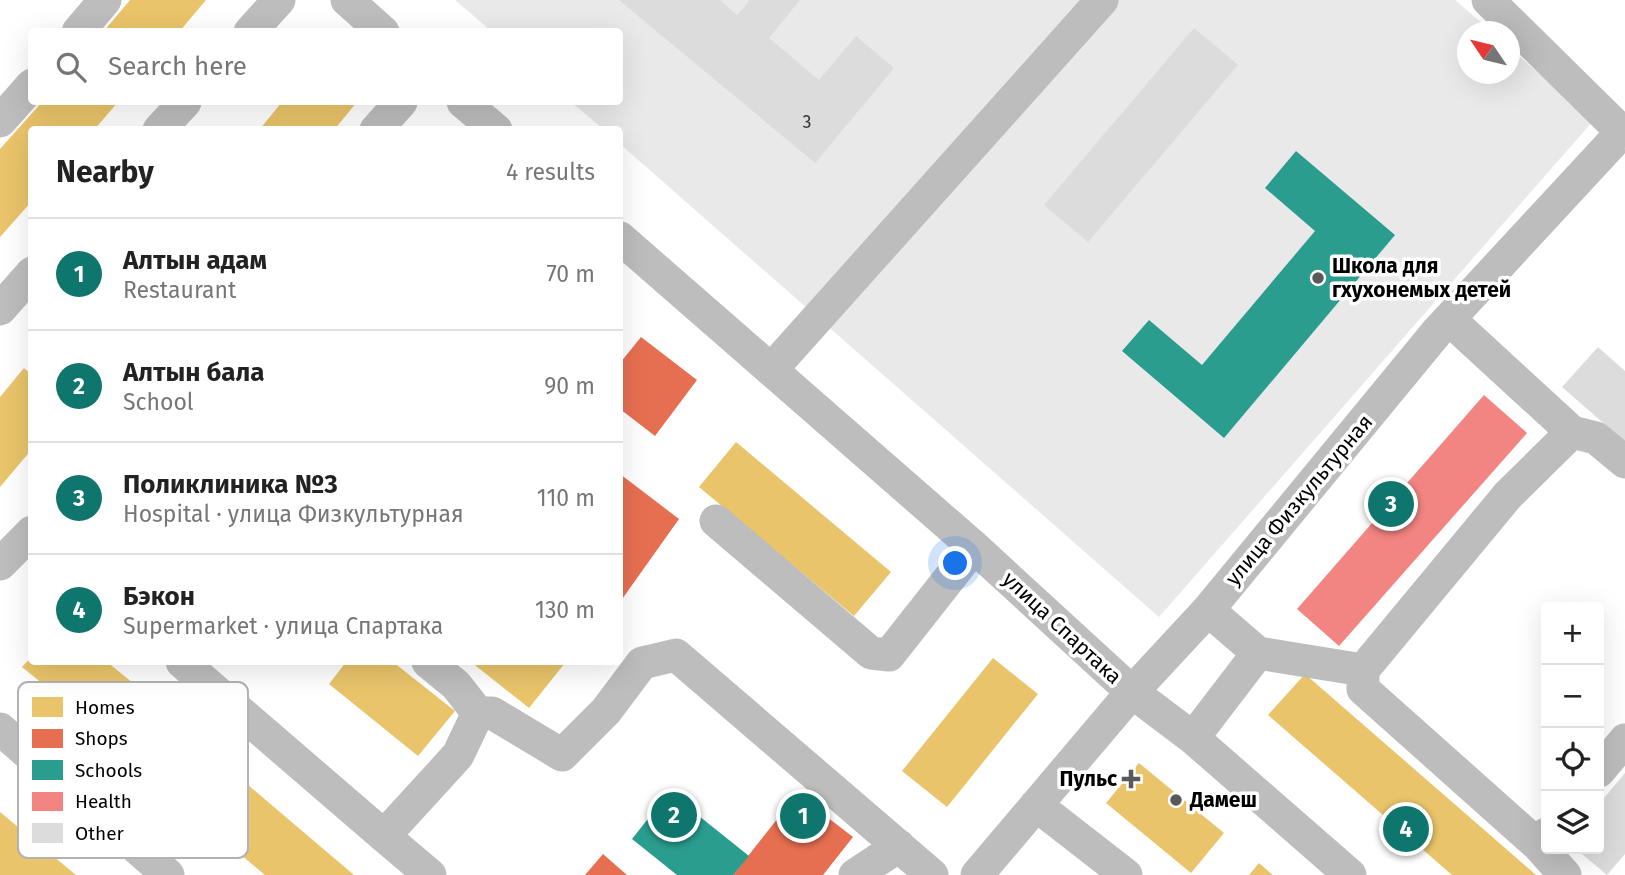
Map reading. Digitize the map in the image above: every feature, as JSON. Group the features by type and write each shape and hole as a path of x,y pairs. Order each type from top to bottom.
{"street":[{"path":"82,28 106,0"},
{"path":"254,28 279,0"},
{"path":"347,0 378,28"},
{"path":"771,370 1102,0"},
{"path":"1488,0 1624,130"},
{"path":"0,121 28,90"},
{"path":"163,126 182,105"},
{"path":"380,126 398,105"},
{"path":"466,105 490,126"},
{"name":"улица Физкультурная","path":"977,875 1132,692 1208,610 1449,319 1624,130"},
{"name":"улица Спартака","path":"623,241 974,547 1132,692 1193,738 1350,875"},
{"path":"0,309 28,277"},
{"path":"1449,319 1572,432 1596,438 1625,462"},
{"path":"1541,838 1363,689 1363,670 1508,495 1572,432"},
{"path":"716,521 872,653 889,655 974,547"},
{"path":"0,564 28,533"},
{"path":"1208,610 1258,653 1363,670"},
{"path":"1193,738 1258,653"},
{"path":"478,713 492,713 562,755 606,711 631,654 676,654 932,875"},
{"path":"185,665 205,682"},
{"path":"432,665 456,685 478,713"},
{"path":"384,836 458,755 478,713"},
{"path":"248,719 384,836 421,872"},
{"path":"0,729 18,745"},
{"path":"1604,765 1625,740"},
{"path":"1036,804 1126,875"},
{"path":"855,875 899,846"},
{"path":"1552,854 1565,875"},
{"path":"148,858 168,875"}],"shaded area":[{"path":"455,0 1455,0 1479,21 1457,21 1457,84 1520,84 1520,57 1593,121 1159,617 623,147 623,126 599,126 575,105 623,105 623,28 488,28"}],"building: Homes":[{"path":"130,0 206,0 182,28 106,28"},
{"path":"39,105 115,105 97,126 28,126 28,206 0,237 0,149"},
{"path":"280,105 355,105 337,126 262,126"},
{"path":"24,368 28,372 28,454 0,487 0,397"},
{"path":"736,442 891,572 854,616 699,487"},
{"path":"993,658 1038,694 947,807 902,771"},
{"path":"28,660 28,665 111,665 132,682 40,682 22,667"},
{"path":"344,665 397,665 455,711 418,756 329,684"},
{"path":"475,665 563,665 529,708"},
{"path":"1305,674 1536,875 1452,875 1268,715"},
{"path":"1139,763 1224,833 1191,873 1106,803"},
{"path":"248,785 354,875 265,875 245,858 248,858"},
{"path":"0,812 18,827 18,858 55,858 76,875 0,875"},
{"path":"1259,863 1273,875 1249,875"}],"building: Shops":[{"path":"641,337 697,380 655,436 623,411 623,359"},
{"path":"623,476 679,519 623,598"},
{"path":"797,794 853,837 823,875 733,875"},
{"path":"603,854 627,875 585,875"}],"building: Schools":[{"name":"Школа для гхухонемых детей","path":"1296,151 1395,235 1224,438 1122,351 1149,320 1202,365 1315,231 1265,188"},
{"path":"669,792 749,856 733,875 677,875 632,839"}],"building: Health":[{"path":"1484,395 1527,433 1339,646 1297,609"}],"building: Other":[{"path":"619,0 720,0 737,15 750,0 800,0 769,38 819,80 856,36 894,68 815,163"},
{"path":"1194,28 1238,65 1088,242 1044,205"},
{"path":"1598,347 1625,371 1625,442 1562,387"},
{"path":"1625,773 1625,854 1607,875 1582,854 1604,854 1604,798"}],"place":[{"name":"Школа для гхухонемых детей","path":"1318,278"},
{"name":"Поликлиника №3","path":"1391,504"},
{"name":"Пульс","path":"1131,779"},
{"name":"Дамеш","path":"1176,800"},
{"name":"Алтын бала","path":"674,815"},
{"name":"Алтын адам","path":"803,816"},
{"name":"Бэкон","path":"1406,829"}]}
